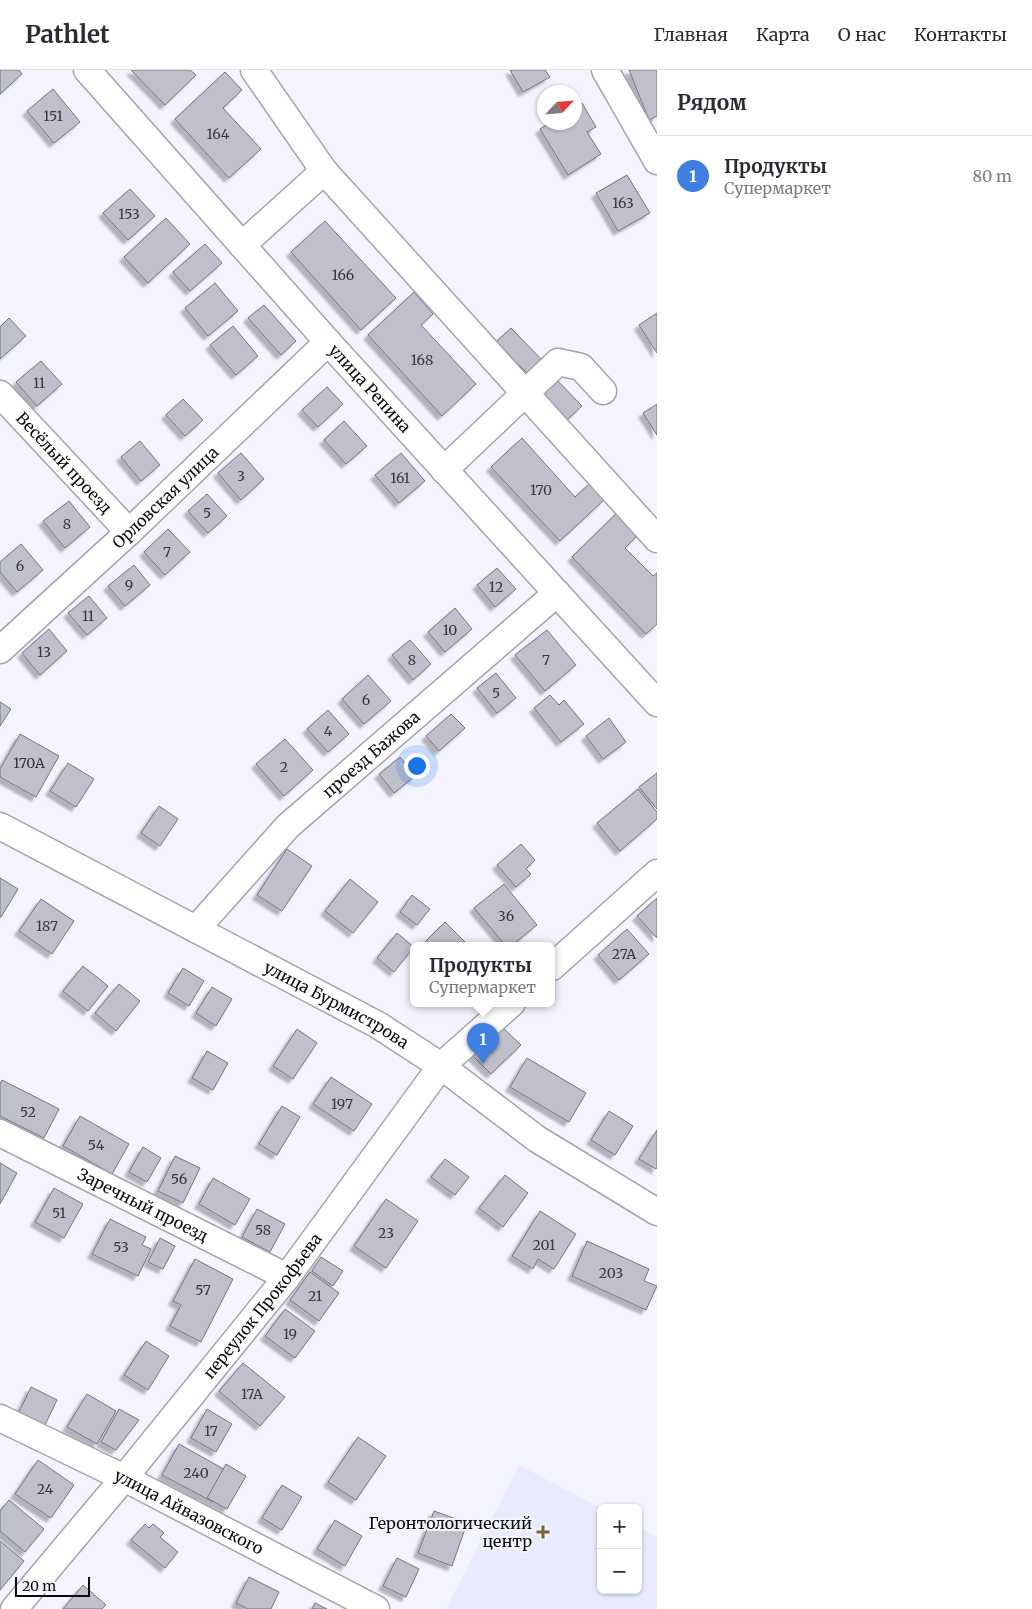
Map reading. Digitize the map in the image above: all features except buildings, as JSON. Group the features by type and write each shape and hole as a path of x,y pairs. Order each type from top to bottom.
{"street":[{"name":"улица Репина","path":"87,70 328,342 657,703"},
{"path":"254,70 324,171 657,539"},
{"path":"605,70 657,161"},
{"path":"242,245 324,171"},
{"name":"Орловская улица","path":"0,650 129,532 328,342"},
{"path":"444,470 558,362 581,367 603,391"},
{"name":"Весёлый проезд","path":"0,394 129,532"},
{"name":"проезд Бажова","path":"196,929 288,826 557,593"},
{"name":"улица Бурмистрова","path":"0,826 378,1025 441,1066 537,1139 657,1212"},
{"path":"555,964 657,873"},
{"name":"переулок Прокофьева","path":"14,1609 124,1478 287,1277 441,1066 507,1007"},
{"name":"Заречный проезд","path":"0,1133 287,1277"},
{"name":"улица Айвазовского","path":"0,1418 124,1478 376,1609"}],"shaded area":[{"name":"Геронтологический центр","path":"519,1465 597,1506 597,1594 642,1594 642,1529 657,1537 657,1609 446,1609"}],"place":[{"name":"Продукты","path":"483,1064"},
{"name":"Геронтологический центр","path":"543,1532"}]}
